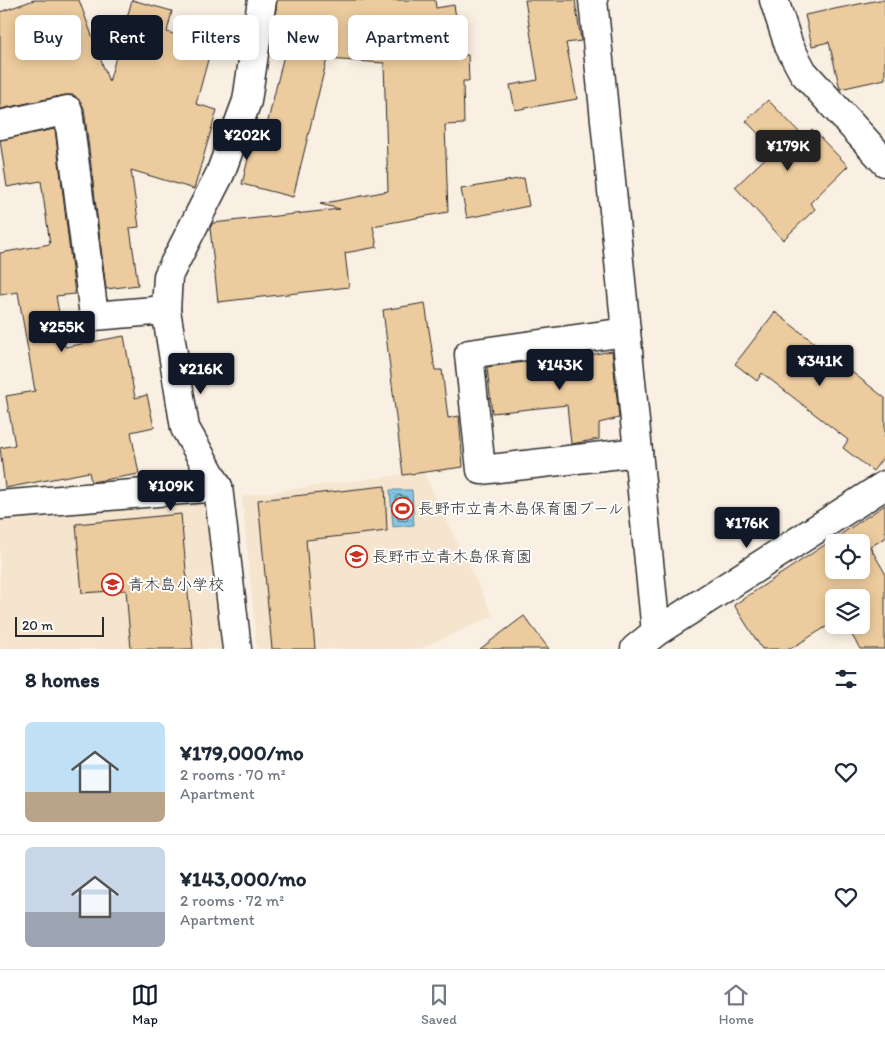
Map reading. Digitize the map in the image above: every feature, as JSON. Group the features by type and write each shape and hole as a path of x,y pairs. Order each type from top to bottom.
{"street":[{"path":"237,649 218,487 185,428 166,310 168,276 220,174 247,101 262,0"},
{"path":"593,0 638,452 643,644"},
{"path":"774,0 789,46 803,72 885,162"},
{"path":"0,125 68,110 94,316 166,310"},
{"path":"626,332 469,354 481,470 638,452"},
{"path":"643,644 885,486"},
{"path":"0,506 218,487"}],"shaded area":[{"name":"長野市立青木島保育園","path":"423,472 493,616 419,649 257,649 242,496"},
{"name":"青木島小学校","path":"197,495 216,514 231,649 0,649 0,519"}],"water":[{"name":"長野市立青木島保育園プール","path":"390,490 412,490 414,525 393,527"}],"building":[{"path":"34,0 79,0 91,33 91,60 101,60 109,82 115,60 163,60 163,15 128,15 132,0 172,11 167,32 173,34 173,60 208,60 196,104 217,110 194,189 131,170 139,227 130,228 138,285 106,289 84,108 80,101 74,95 65,95 0,109 0,12"},
{"path":"277,0 435,0 436,8 454,5 456,15 348,15 348,60 468,60 468,55 469,81 463,81 464,124 445,125 448,212 373,226 377,247 345,253 349,287 218,302 210,228 213,223 340,209 320,204 388,191 384,63 338,60 338,15 275,15"},
{"path":"525,0 575,0 581,41 566,43 577,99 515,110 510,85 538,80"},
{"path":"885,0 885,79 840,89 829,42 812,46 805,15"},
{"path":"283,60 327,60 293,197 242,184 257,122 267,125"},
{"path":"768,100 804,137 812,129 848,166 810,203 815,209 783,240 735,187 774,150 746,121"},
{"path":"55,129 75,294 56,296 65,347 124,336 135,398 147,395 154,427 131,432 139,474 91,482 89,472 5,488 0,448 15,445 6,396 35,391 18,292 0,295 0,253 50,244 41,181 7,187 0,140"},
{"path":"524,178 529,206 467,218 461,189"},
{"path":"425,303 435,370 442,370 448,418 459,416 463,467 403,475 383,310"},
{"path":"775,312 885,398 885,455 873,471 843,448 848,440 762,373 757,381 735,364"},
{"path":"612,351 619,418 599,423 599,439 571,444 567,405 492,413 487,367 532,361 533,365"},
{"name":"長野市立青木島保育園","path":"385,486 387,531 306,540 315,649 272,649 258,500"},
{"path":"885,505 885,538 870,547 870,534 841,534"},
{"path":"181,514 193,649 131,649 126,590 82,593 76,524"},
{"path":"825,545 825,579 870,579 870,547 885,573 885,649 860,649 851,634 870,634 870,589 825,589 825,628 790,649 762,649 734,605"},
{"path":"524,616 549,649 480,649"}],"place":[{"name":"長野市立青木島保育園プール","path":"402,508"},
{"name":"長野市立青木島保育園","path":"356,556"},
{"name":"青木島小学校","path":"112,584"}]}
